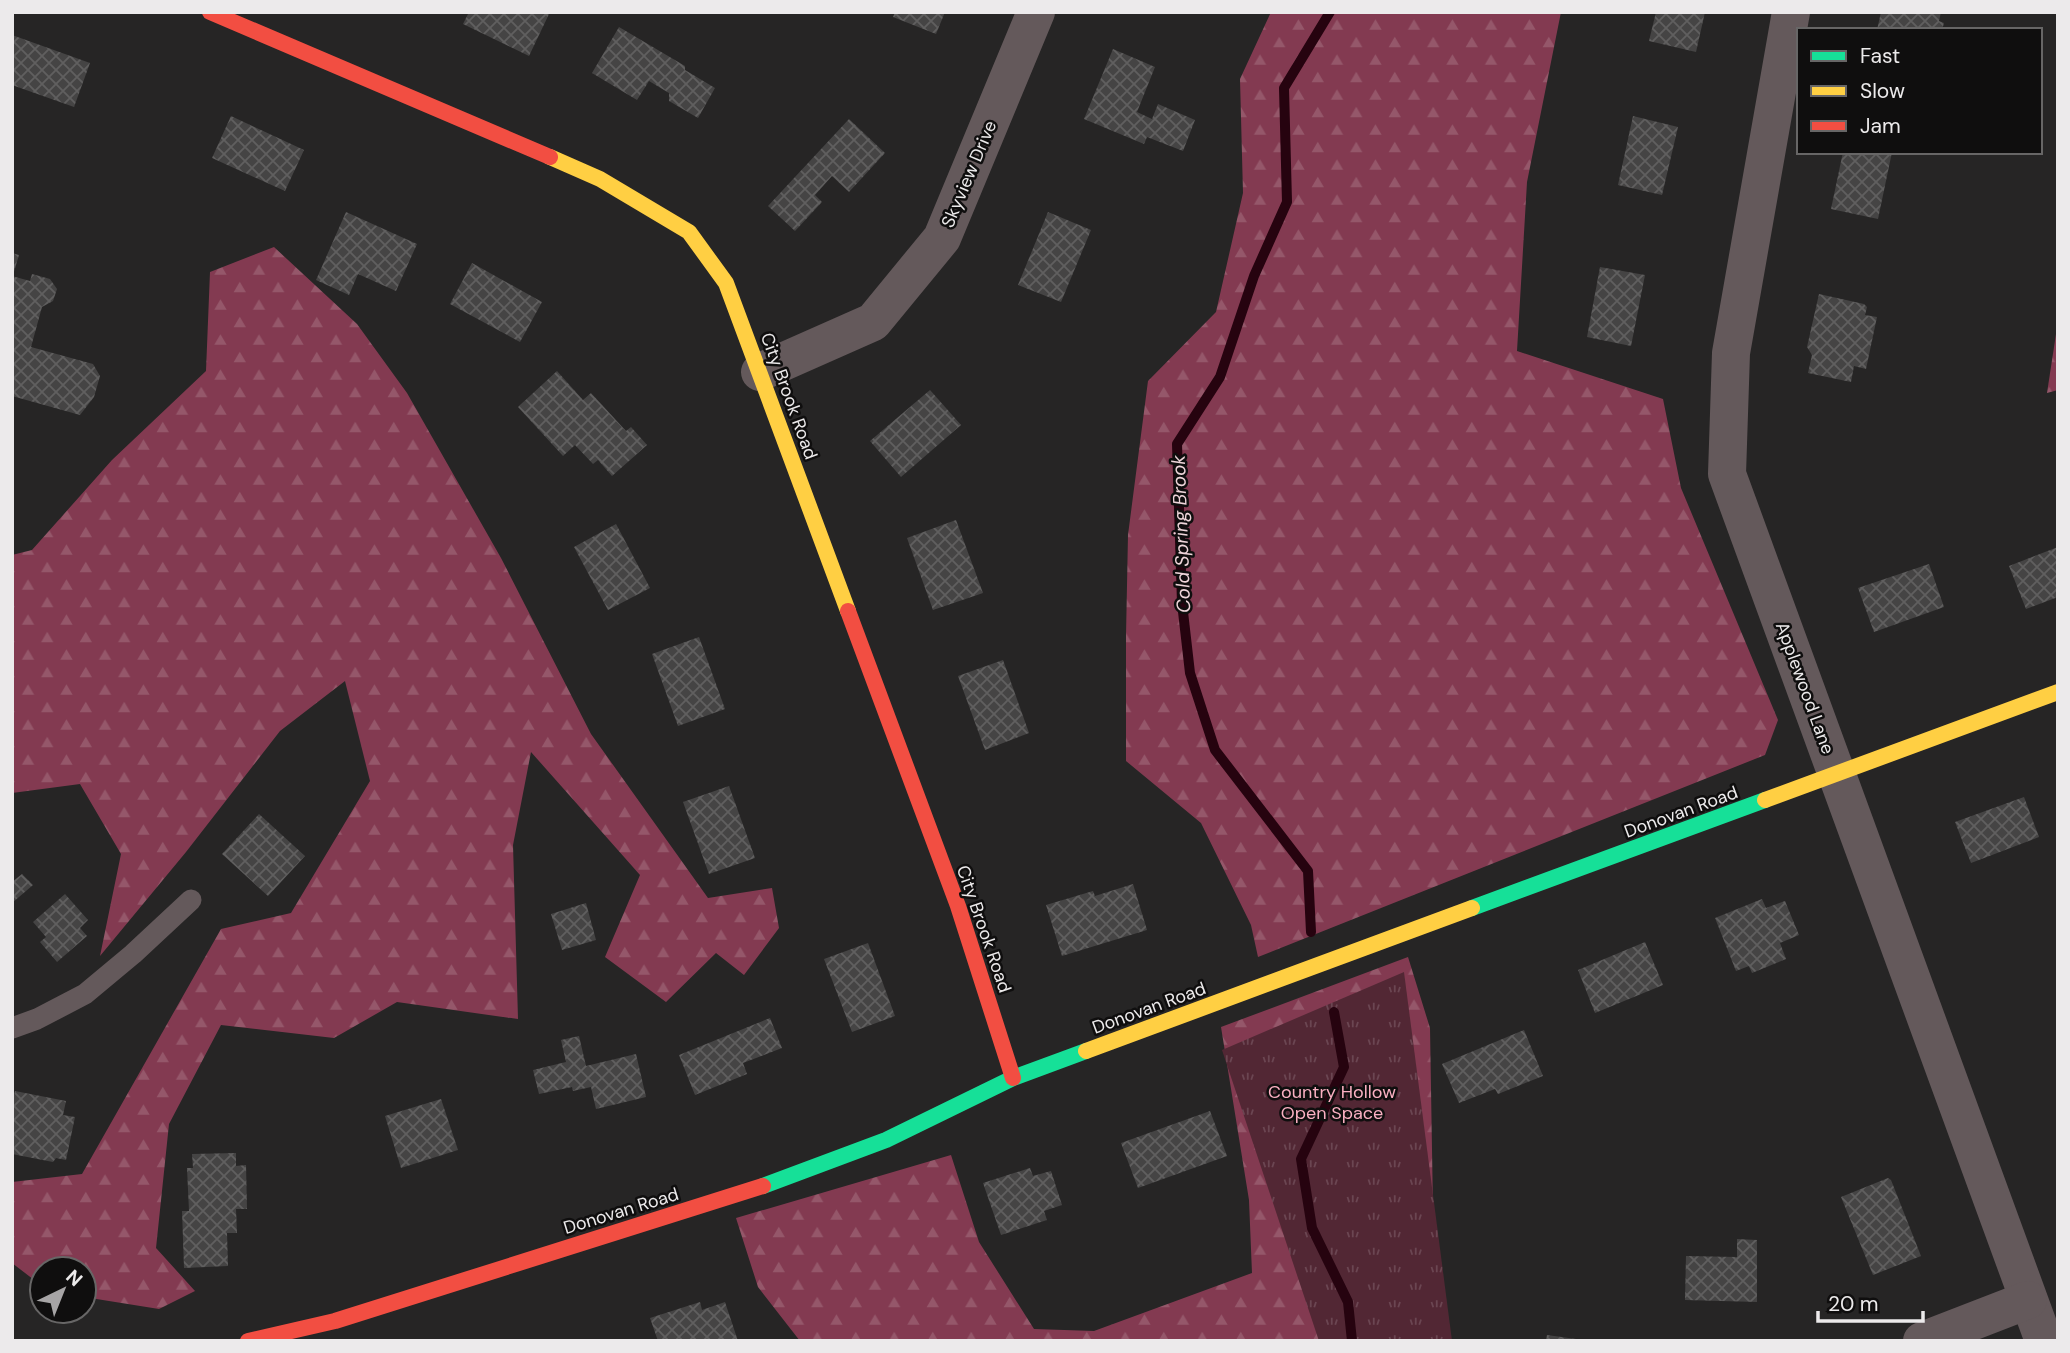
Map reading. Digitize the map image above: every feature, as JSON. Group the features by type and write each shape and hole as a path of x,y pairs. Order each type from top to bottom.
{"street":[{"name":"City Brook Road","path":"210,12 600,178 689,232 726,283 958,906 1013,1078"},
{"name":"Skyview Drive","path":"760,372 873,322 942,238 1036,12"},
{"name":"Applewood Lane","path":"1791,12 1731,353 1727,474 2044,1341"},
{"name":"Donovan Road","path":"248,1341 335,1321 754,1189 886,1140 1013,1078 2058,692"},
{"path":"1922,1341 2028,1300"}],"lane":[{"path":"12,1028 37,1019 85,994 191,900"}],"green space":[{"path":"1271,12 1561,12 1527,182 1517,351 1663,399 1681,488 1778,720 1765,755 1258,957 1251,925 1201,823 1126,761 1126,636 1128,535 1148,381 1216,312 1243,193 1240,79"},
{"path":"274,247 357,324 407,393 501,558 591,734 708,898 772,888 779,928 744,975 716,953 666,1002 605,957 640,875 531,752 513,845 518,1019 397,1002 334,1038 221,1025 169,1124 156,1248 195,1291 159,1309 98,1299 98,1255 28,1255 28,1275 12,1263 12,1182 82,1174 221,929 291,913 370,781 345,681 280,731 186,852 100,956 121,854 80,784 12,793 12,555 32,550 112,460 206,371 210,272"},
{"path":"2058,321 2058,390 2047,393"},
{"path":"1408,957 1430,1028 1435,1331 1439,1341 800,1341 758,1287 736,1218 951,1155 979,1242 1034,1329 1094,1331 1252,1273 1249,1200 1221,1027"},
{"name":"Country Hollow Open Space","path":"1404,972 1452,1341 1319,1341 1222,1050"}],"building":[{"path":"469,12 549,14 529,56 463,24"},
{"path":"895,12 945,12 936,34 893,17"},
{"path":"1656,12 1705,12 1696,52 1649,41"},
{"path":"1881,12 1941,12 1939,21 1944,23 1943,28 1877,28"},
{"path":"619,27 685,66 685,70 715,88 698,118 669,101 669,93 649,81 637,100 592,73"},
{"path":"12,35 90,63 74,107 12,85"},
{"path":"1113,49 1155,67 1137,112 1152,119 1158,104 1195,120 1183,151 1147,137 1144,144 1084,119"},
{"path":"231,116 304,150 285,191 212,158"},
{"path":"1633,116 1678,127 1662,195 1618,185"},
{"path":"849,119 885,153 849,192 832,176 815,195 822,202 795,231 768,206"},
{"path":"1843,154 1892,154 1878,219 1831,209"},
{"path":"346,212 417,244 396,291 358,274 349,295 316,280"},
{"path":"1048,212 1091,230 1061,302 1018,285"},
{"path":"12,253 19,255 13,275 12,275"},
{"path":"472,263 542,302 520,342 450,304"},
{"path":"1600,267 1645,275 1631,346 1587,337"},
{"path":"32,274 50,279 57,289 53,301 42,307 31,347 93,364 100,376 94,397 80,415 12,396 12,276 30,281"},
{"path":"1819,294 1864,304 1867,307 1865,315 1877,317 1866,369 1854,366 1851,382 1808,373 1812,355 1807,347"},
{"path":"557,371 583,400 591,393 626,431 631,427 647,445 612,476 598,460 593,464 575,445 563,456 518,407"},
{"path":"930,390 961,425 901,477 870,441"},
{"path":"956,520 983,593 933,610 907,538"},
{"path":"616,524 650,588 608,610 574,547"},
{"path":"2058,547 2058,597 2026,609 2009,566"},
{"path":"1929,564 1944,607 1874,632 1858,588"},
{"path":"699,637 725,709 678,726 652,654"},
{"path":"1003,660 1029,733 985,750 958,676"},
{"path":"729,786 755,858 709,874 683,802"},
{"path":"2024,797 2039,837 1971,863 1955,822"},
{"path":"259,814 305,856 268,896 222,854"},
{"path":"22,874 33,885 12,903 12,882"},
{"path":"1133,884 1147,930 1062,956 1046,905 1093,891 1095,896"},
{"path":"65,894 88,920 80,928 87,936 57,962 40,942 46,937 33,922"},
{"path":"1762,899 1766,908 1785,901 1799,935 1780,943 1786,959 1752,973 1749,966 1736,971 1715,918"},
{"path":"586,903 596,940 562,950 551,914"},
{"path":"1645,942 1663,985 1595,1013 1578,970"},
{"path":"868,943 895,1016 852,1032 824,959"},
{"path":"770,1018 782,1048 743,1063 747,1074 695,1095 679,1055"},
{"path":"1524,1030 1543,1076 1498,1094 1495,1089 1459,1103 1442,1064"},
{"path":"579,1036 586,1066 636,1054 646,1097 596,1109 591,1087 573,1091 572,1087 539,1094 533,1070 566,1062 561,1040"},
{"path":"15,1091 66,1101 63,1115 75,1117 66,1160 56,1158 53,1162 12,1154 12,1103"},
{"path":"441,1099 458,1150 401,1168 385,1116"},
{"path":"1210,1111 1227,1156 1138,1188 1121,1143"},
{"path":"236,1153 236,1166 246,1165 247,1209 236,1209 237,1233 227,1233 228,1266 184,1268 182,1211 189,1211 187,1168 193,1168 192,1154"},
{"path":"1030,1168 1033,1176 1051,1171 1062,1205 1044,1211 1047,1220 1001,1235 983,1183"},
{"path":"1888,1178 1921,1256 1873,1275 1841,1197"},
{"path":"1737,1239 1757,1240 1757,1302 1685,1300 1686,1256 1737,1257"},
{"path":"700,1302 702,1310 725,1302 738,1341 658,1341 650,1318"},
{"path":"1547,1335 1576,1339 1576,1341 1546,1341"}],"waterway":[{"name":"Cold Spring Brook","path":"1311,932 1308,871 1215,750 1190,673 1182,603 1177,444 1220,377 1254,276 1287,202 1284,88 1330,12"},
{"name":"Cold Spring Brook","path":"1334,1012 1344,1067 1301,1159 1312,1228 1348,1302 1352,1341"}],"traffic: fast":[{"path":"1472,908 1765,800"},
{"path":"763,1186 886,1140 1013,1078 1086,1051"}],"traffic: slow":[{"path":"550,157 600,179 689,232 726,283 848,611"},
{"path":"1765,800 2058,692"},
{"path":"1086,1051 1472,908"}],"traffic: jam":[{"path":"210,12 550,157"},
{"path":"848,611 958,906 1013,1078"},
{"path":"248,1341 335,1321 763,1186"}]}
